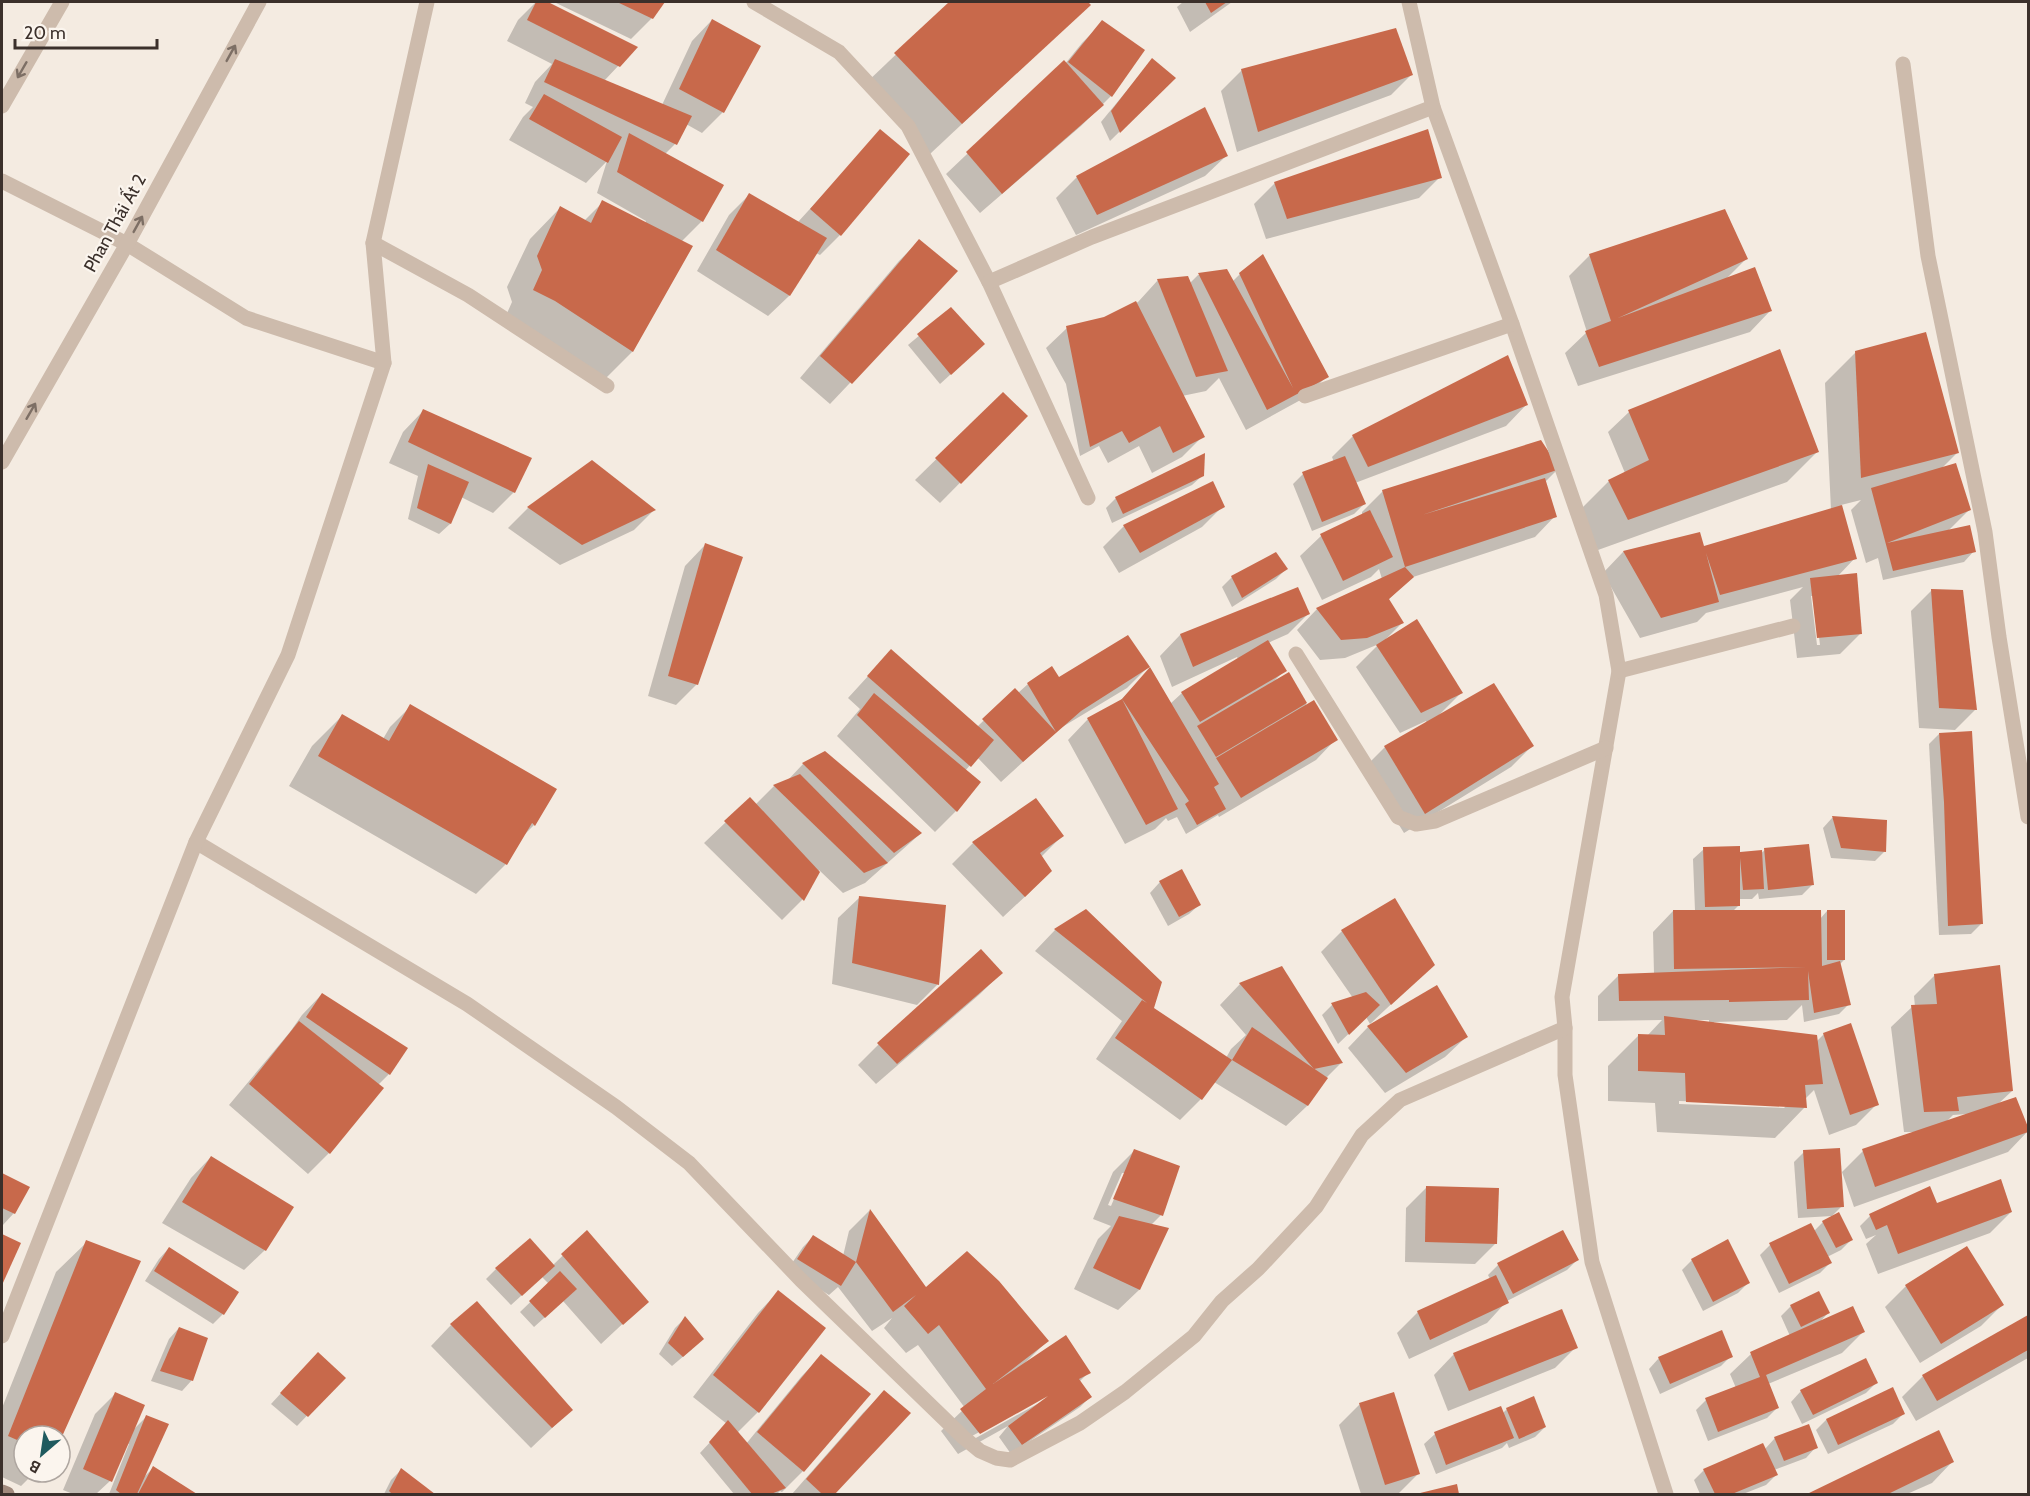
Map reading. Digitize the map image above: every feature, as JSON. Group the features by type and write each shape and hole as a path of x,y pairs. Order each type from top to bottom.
{"main road":[{"path":"2,1492 7,1494"}],"street":[{"path":"2,106 62,2"},
{"name":"Phan Thái Ất 2","path":"2,462 127,244 260,2"},
{"path":"2,1336 196,843 288,656 384,363 373,243 427,2"},
{"path":"754,2 838,52 908,126 989,282 1088,498"},
{"path":"1409,2 1433,107 1512,324 1606,595 1619,671 1562,997 1565,1028 1565,1075 1592,1262 1666,1494"},
{"path":"1902,64 1928,256 1985,532 1999,637 2028,817"},
{"path":"989,282 1092,237 1433,107"},
{"path":"2,181 127,244 246,318 384,363"},
{"path":"373,243 468,295 607,386"},
{"path":"1305,396 1512,324"},
{"path":"1619,671 1793,626"},
{"path":"1296,654 1398,817 1416,824 1435,821 1606,748"},
{"path":"196,843 467,1004 616,1107 689,1163 801,1280 963,1437 980,1451 996,1458 1010,1460 1080,1423 1125,1392 1194,1335 1222,1301 1258,1269 1317,1208 1362,1135 1400,1100 1565,1028"}],"building":[{"path":"536,2 548,2 638,47 620,67 527,20"},
{"path":"617,2 665,2 653,19"},
{"path":"949,2 1088,2 1091,5 962,124 894,53"},
{"path":"1205,2 1227,2 1211,13"},
{"path":"712,19 761,46 724,113 679,89"},
{"path":"1102,20 1145,50 1112,97 1068,62"},
{"path":"1396,28 1413,75 1258,132 1241,69"},
{"path":"1152,58 1176,78 1120,133 1111,111"},
{"path":"555,59 692,116 677,145 544,82"},
{"path":"1064,60 1104,105 1002,194 966,152"},
{"path":"544,94 622,137 608,163 529,119"},
{"path":"1205,107 1228,156 1097,215 1076,176"},
{"path":"880,129 910,154 841,236 810,209"},
{"path":"1428,129 1442,178 1287,219 1274,182"},
{"path":"629,133 724,185 703,222 617,172"},
{"path":"749,193 827,238 790,296 716,250"},
{"path":"602,200 693,246 633,352 555,301 533,290 542,270 537,256 560,206 591,223"},
{"path":"1725,209 1748,259 1618,318 1755,267 1772,311 1599,367 1585,331 1611,321 1589,254"},
{"path":"919,239 958,271 852,384 820,356"},
{"path":"1263,254 1329,377 1267,410 1198,273 1227,269 1293,388 1239,273"},
{"path":"1188,276 1228,371 1196,377 1157,279"},
{"path":"1136,301 1205,437 1173,453 1160,426 1129,443 1122,431 1090,447 1066,326 1104,317"},
{"path":"951,307 985,344 951,375 917,334"},
{"path":"1926,332 1959,453 1861,478 1855,351"},
{"path":"1780,349 1819,452 1628,520 1608,480 1649,460 1628,410"},
{"path":"1508,355 1528,405 1368,467 1352,435"},
{"path":"1003,392 1028,416 961,484 935,458"},
{"path":"423,409 532,458 515,493 408,442"},
{"path":"1541,440 1560,469 1422,515 1545,478 1557,517 1405,567 1382,490"},
{"path":"1205,453 1204,476 1123,514 1115,497"},
{"path":"1345,456 1366,504 1322,522 1302,472"},
{"path":"592,460 656,510 582,545 527,507"},
{"path":"1956,463 1971,510 1887,543 1970,525 1976,552 1893,571 1871,488"},
{"path":"428,464 469,482 451,524 417,508"},
{"path":"1213,481 1225,507 1140,553 1123,525"},
{"path":"1842,505 1857,559 1720,595 1706,553 1719,602 1661,618 1623,551 1700,532 1704,546"},
{"path":"1370,510 1393,557 1343,581 1320,534"},
{"path":"705,543 743,557 698,685 668,676"},
{"path":"1276,552 1288,569 1242,598 1231,576"},
{"path":"1405,567 1414,577 1389,599 1404,623 1367,638 1341,640 1316,608"},
{"path":"1857,573 1862,634 1817,638 1810,578"},
{"path":"1298,587 1310,614 1193,667 1180,634"},
{"path":"1931,589 1963,590 1977,710 1939,708"},
{"path":"1417,619 1463,693 1421,713 1376,645"},
{"path":"1128,635 1150,667 1081,711 1023,762 982,719 1015,688 1056,732 1027,683 1052,666 1059,677"},
{"path":"1268,640 1287,671 1200,722 1181,692"},
{"path":"891,649 994,740 971,767 867,676"},
{"path":"1150,667 1219,784 1214,787 1226,809 1197,825 1185,804 1189,801 1122,699"},
{"path":"1289,672 1307,703 1216,757 1197,726"},
{"path":"1494,683 1534,746 1425,814 1384,746"},
{"path":"874,693 981,782 957,812 857,715"},
{"path":"1122,699 1178,809 1146,825 1087,718"},
{"path":"1314,700 1338,740 1241,798 1216,758"},
{"path":"410,704 557,789 535,826 532,823 507,865 318,756 342,714 389,741"},
{"path":"1972,731 1983,924 1948,926 1939,733"},
{"path":"825,751 922,833 894,853 802,763"},
{"path":"800,774 888,863 864,873 773,785"},
{"path":"750,797 820,872 804,901 724,821"},
{"path":"1036,798 1064,836 1040,853 1052,871 1025,897 972,842"},
{"path":"1832,816 1887,820 1886,852 1841,848"},
{"path":"1809,844 1814,885 1768,890 1764,848"},
{"path":"1740,846 1740,852 1762,850 1764,889 1743,890 1740,858 1740,906 1705,907 1703,847"},
{"path":"1182,869 1201,905 1179,917 1159,881"},
{"path":"859,896 946,905 939,985 852,963"},
{"path":"1395,898 1435,965 1391,1005 1341,930"},
{"path":"1086,909 1162,982 1154,1008 1232,1060 1202,1100 1115,1038 1142,1000 1147,1003 1054,929"},
{"path":"1673,910 1821,910 1822,966 1840,961 1851,1005 1814,1013 1808,971 1809,1000 1619,1001 1618,974 1807,967 1674,969"},
{"path":"1827,910 1845,910 1845,960 1827,960"},
{"path":"981,949 1003,973 897,1064 877,1043"},
{"path":"2000,965 2013,1091 1957,1097 1959,1111 1924,1112 1911,1005 1937,1004 1934,974"},
{"path":"1282,966 1343,1063 1314,1069 1239,983"},
{"path":"1437,985 1468,1037 1406,1073 1367,1026"},
{"path":"1366,992 1380,1005 1349,1035 1331,1003"},
{"path":"322,993 408,1048 390,1075 306,1017"},
{"path":"1664,1016 1817,1035 1823,1084 1805,1085 1807,1108 1686,1102 1685,1073 1638,1071 1638,1034 1665,1035"},
{"path":"299,1021 384,1088 330,1154 249,1084"},
{"path":"1851,1023 1879,1105 1850,1115 1823,1033"},
{"path":"1252,1027 1328,1078 1308,1106 1232,1060"},
{"path":"2016,1097 2028,1132 1875,1187 1862,1149"},
{"path":"1840,1148 1844,1207 1807,1209 1803,1150"},
{"path":"1134,1149 1180,1166 1163,1216 1113,1199"},
{"path":"211,1156 294,1207 266,1251 182,1202"},
{"path":"2,1173 30,1187 15,1214 2,1208"},
{"path":"2001,1179 2012,1212 1898,1254 1887,1225 1876,1230 1869,1214 1930,1186 1937,1203"},
{"path":"1426,1186 1499,1188 1497,1244 1425,1242"},
{"path":"870,1209 926,1287 967,1251 999,1281 1049,1341 993,1384 1066,1335 1091,1373 1079,1379 1092,1397 1022,1445 1008,1426 1048,1396 980,1434 960,1409 986,1389 939,1325 928,1334 904,1306 916,1295 893,1312 856,1262"},
{"path":"1839,1212 1853,1240 1836,1248 1822,1221"},
{"path":"1119,1216 1169,1228 1140,1290 1093,1268"},
{"path":"1811,1223 1832,1263 1789,1284 1769,1243"},
{"path":"587,1230 649,1302 623,1325 561,1254"},
{"path":"1563,1230 1579,1260 1513,1294 1497,1263"},
{"path":"2,1234 21,1243 2,1285"},
{"path":"813,1235 856,1262 841,1286 797,1259"},
{"path":"530,1238 555,1266 522,1296 495,1268"},
{"path":"1728,1239 1750,1283 1713,1302 1691,1259"},
{"path":"86,1240 141,1261 68,1424 13,1424"},
{"path":"1967,1246 2004,1305 1941,1344 1905,1285"},
{"path":"169,1247 239,1292 224,1315 154,1271"},
{"path":"560,1271 577,1289 545,1318 529,1301"},
{"path":"1496,1275 1509,1303 1430,1340 1417,1311"},
{"path":"778,1290 826,1328 759,1413 713,1375"},
{"path":"1819,1291 1830,1313 1801,1327 1790,1305"},
{"path":"477,1301 573,1410 552,1428 450,1324"},
{"path":"1853,1306 1865,1332 1766,1375 1779,1408 1718,1432 1705,1398 1760,1377 1750,1352"},
{"path":"1562,1309 1578,1348 1469,1391 1453,1353"},
{"path":"2028,1315 2028,1350 1937,1401 1922,1375"},
{"path":"685,1316 704,1339 683,1357 668,1343"},
{"path":"179,1327 208,1338 193,1381 160,1371"},
{"path":"1722,1330 1733,1357 1670,1384 1658,1357"},
{"path":"318,1352 346,1378 308,1417 280,1393"},
{"path":"821,1354 871,1394 804,1472 757,1432"},
{"path":"1866,1358 1878,1383 1813,1415 1800,1390"},
{"path":"1893,1387 1905,1414 1838,1445 1826,1419"},
{"path":"884,1390 911,1413 835,1494 822,1494 806,1479"},
{"path":"115,1392 145,1405 112,1482 83,1469"},
{"path":"1394,1392 1420,1474 1385,1485 1359,1403"},
{"path":"1534,1396 1546,1427 1519,1439 1506,1408"},
{"path":"1501,1406 1514,1438 1446,1465 1434,1432"},
{"path":"146,1415 169,1424 137,1494 121,1494 116,1490"},
{"path":"728,1420 786,1488 771,1494 752,1494 709,1442"},
{"path":"1809,1424 1818,1448 1784,1461 1774,1437"},
{"path":"12,1426 12,1438 8,1436"},
{"path":"1939,1430 1954,1462 1888,1494 1807,1494"},
{"path":"1763,1443 1778,1475 1732,1494 1715,1494 1703,1469"},
{"path":"153,1466 197,1494 138,1494"},
{"path":"401,1468 435,1494 392,1494 389,1491"},
{"path":"1457,1484 1459,1494 1416,1494"}]}
